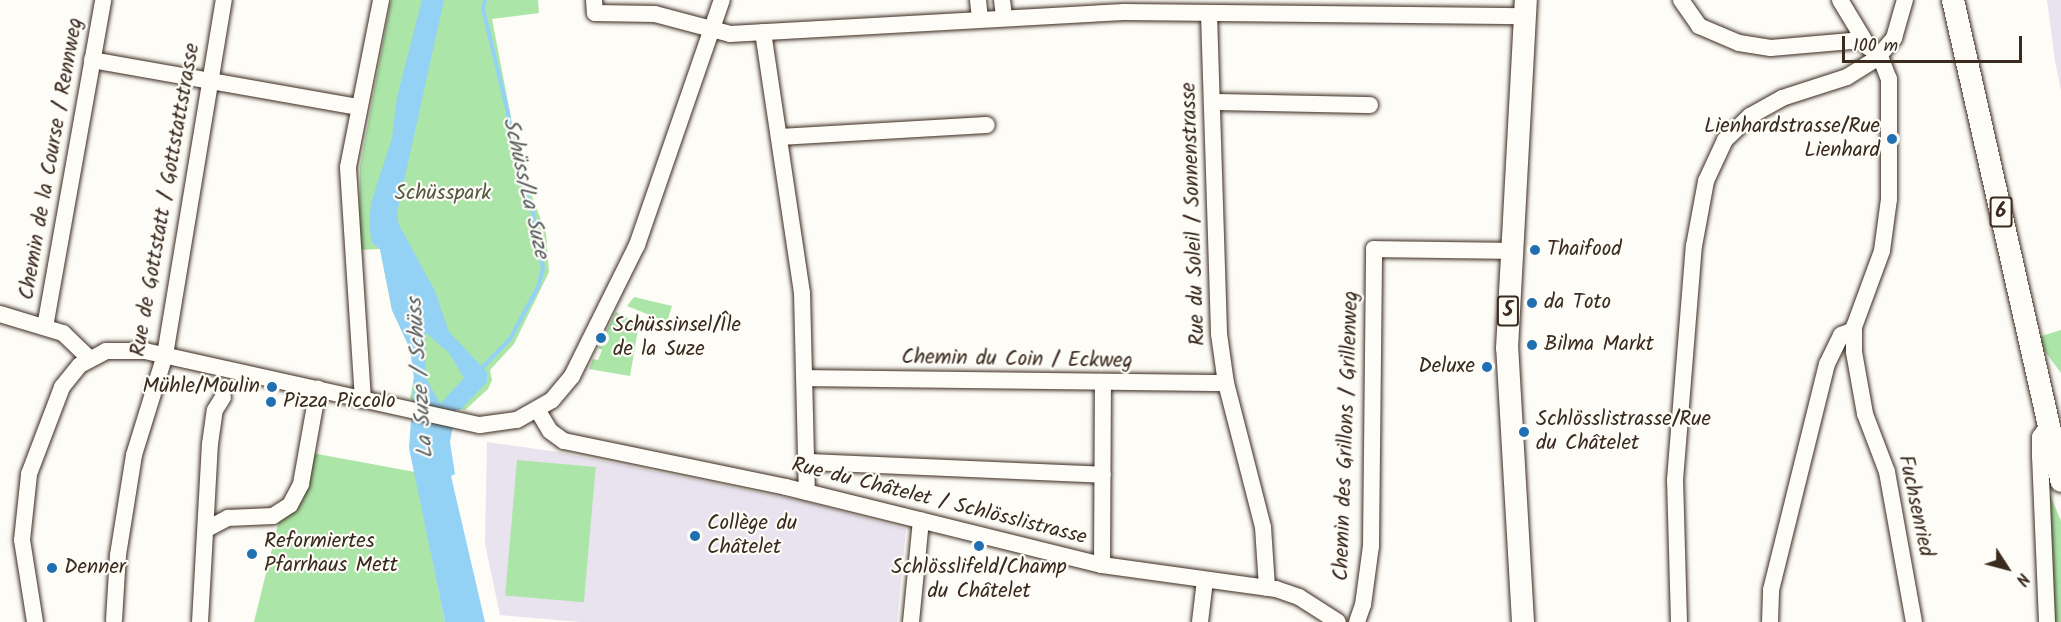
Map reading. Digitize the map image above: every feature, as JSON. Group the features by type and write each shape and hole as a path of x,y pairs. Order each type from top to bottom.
{"main road":[{"name":"6","path":"1953,0 2061,481"},
{"name":"5","path":"1523,622 1508,374 1511,251 1526,8"}],"street":[{"name":"Chemin de la Course / Rennweg","path":"45,327 103,0"},
{"name":"Rue de Gottstatt / Gottstattstrasse","path":"114,620 118,555 134,455 165,355 208,82 224,0"},
{"path":"363,400 348,186 350,144 381,0"},
{"path":"35,622 22,540 29,474 62,387 89,358 128,348 165,355 227,375 318,389 458,421 492,425 538,411 555,398 572,376 637,245 722,0"},
{"path":"978,0 980,19"},
{"path":"1681,0 1699,26 1739,43 1771,48 1863,40"},
{"path":"1770,622 1771,590 1827,364 1840,335 1854,330 1887,228 1889,79 1878,57 1863,40 1840,0"},
{"path":"1679,622 1675,480 1694,246 1706,181 1725,140 1750,116 1782,98 1847,77 1878,57 1893,38 1905,0"},
{"path":"594,7 655,14 711,32 763,32 980,19 1003,8 1124,6 1209,14 1247,7 1526,8"},
{"name":"Rue du Soleil / Sonnenstrasse","path":"1209,14 1217,292 1226,383 1263,527 1267,588"},
{"path":"763,32 802,293 807,378 809,462 807,492"},
{"path":"92,60 358,107"},
{"path":"1213,102 1370,105"},
{"path":"779,137 987,125"},
{"name":"Chemin des Grillons / Grillenweg","path":"1357,622 1363,605 1371,546 1374,249 1511,251"},
{"path":"0,314 45,327 74,340 89,358"},
{"name":"Fuchsenried","path":"1854,330 1865,414 1885,463 1914,622"},
{"name":"Chemin du Coin / Eckweg","path":"807,378 1103,384 1226,383"},
{"path":"1102,565 1103,384"},
{"path":"207,529 228,518 273,516 290,505 301,484 318,389"},
{"path":"200,622 210,444 215,410 223,397"},
{"name":"Rue du Châtelet / Schlösslistrasse","path":"538,411 550,431 564,441 807,492 1102,565 1267,588 1299,597 1338,622"},
{"path":"2047,622 2040,437 2049,424"},
{"path":"809,462 1103,475"},
{"path":"911,622 921,520"},
{"path":"1200,622 1205,580"}],"shaded area":[{"path":"2047,0 2061,0 2061,91 2055,61"},
{"name":"Collège du Châtelet","path":"487,442 558,452 806,502 906,529 897,622 580,622 500,615 485,544"}],"green space":[{"name":"Schüsspark","path":"391,0 538,0 539,13 492,19 520,165 546,233 549,272 514,344 490,370 492,380 488,389 465,410 410,399 414,377 410,349 392,310 380,249 359,250 360,166"},
{"path":"634,297 672,306 667,322 627,306"},
{"path":"616,312 639,324 630,376 589,369 593,359 598,360 602,350 598,348"},
{"path":"2061,330 2061,373 2035,338"},
{"path":"312,453 415,472 445,622 254,622 279,520 303,500"},
{"path":"517,460 596,467 584,602 505,595"},
{"path":"2045,483 2061,521 2061,622 2050,622"}],"water":[{"name":"La Suze / Schüss","path":"422,0 444,0 397,213 399,225 435,291 449,332 487,372 487,382 460,410 456,410 450,442 455,474 451,476 485,622 445,622 409,448 414,377 410,349 392,310 380,249 372,243 369,225 371,203 392,138 397,97","holes":["426,333 449,353 464,378 440,404 425,376"]}],"waterway":[{"name":"Schüss/La Suze","path":"482,368 510,339 538,287 543,268 533,213 516,166 508,113 483,9 485,0"}],"tunnel":[{"path":"223,397 227,379"}],"place":[{"name":"Lienhardstrasse/Rue Lienhard","path":"1892,139"},
{"name":"Thaifood","path":"1535,250"},
{"name":"da Toto","path":"1532,303"},
{"name":"Schüssinsel/Île de la Suze","path":"601,338"},
{"name":"Bilma Markt","path":"1532,345"},
{"name":"Deluxe","path":"1487,367"},
{"name":"Mühle/Moulin","path":"272,387"},
{"name":"Pizza Piccolo","path":"271,402"},
{"name":"Schlösslistrasse/Rue du Châtelet","path":"1524,432"},
{"name":"Collège du Châtelet","path":"695,536"},
{"name":"Schlösslifeld/Champ du Châtelet","path":"979,546"},
{"name":"Reformiertes Pfarrhaus Mett","path":"252,554"},
{"name":"Denner","path":"52,568"}]}
